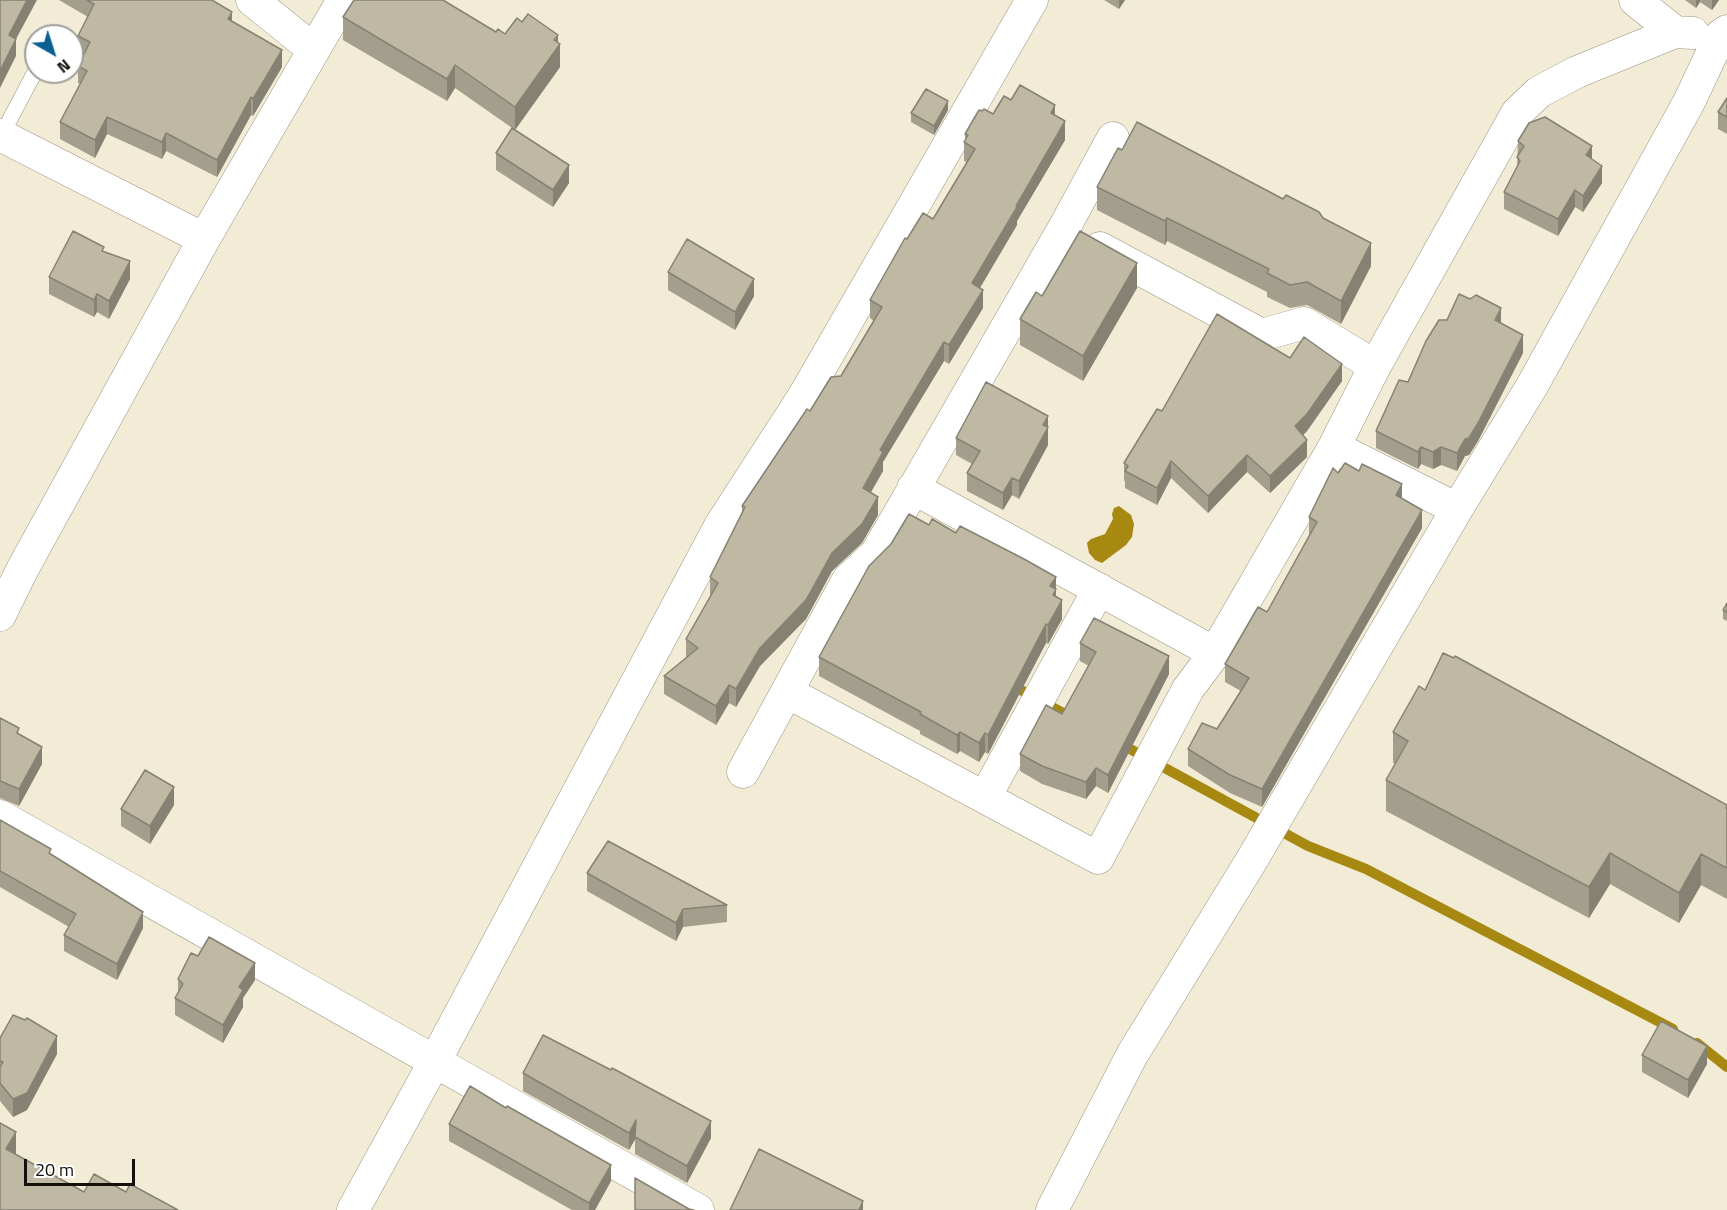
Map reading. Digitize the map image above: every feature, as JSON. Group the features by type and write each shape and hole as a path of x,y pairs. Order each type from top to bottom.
{"street":[{"path":"252,0 314,50"},
{"path":"0,615 22,570 204,239 343,0"},
{"path":"353,1210 435,1061 720,526 804,396 1032,0"},
{"path":"1635,0 1675,32"},
{"path":"787,692 1098,858 1188,688 1215,653 1334,447 1375,366 1517,113 1539,92 1568,77 1675,32 1724,33 1689,102 1532,386 1457,509 1250,863 1132,1055 1053,1210"},
{"path":"1,135 204,239"},
{"path":"743,772 848,580 876,554 1064,228 1113,138"},
{"path":"1064,228 1262,335 1304,323 1375,366"},
{"path":"1334,447 1457,509"},
{"path":"913,488 1215,653"},
{"path":"985,797 1099,590"},
{"path":"0,816 698,1210"}],"lane":[{"path":"1,135 28,84"}],"shaded area":[{"path":"1119,506 1131,515 1134,524 1132,537 1126,545 1102,563 1095,560 1089,553 1087,543 1105,534 1113,519 1114,508"}],"building":[{"path":"0,0 27,0 9,35 16,39 0,71"},
{"path":"87,0 212,0 232,12 228,19 282,50 253,99 251,97 217,160 166,133 162,142 107,117 95,140 60,122 80,84 84,84 87,71 84,69 84,54 90,42 84,39 84,24 94,4"},
{"path":"354,0 443,0 496,32 498,29 505,34 517,18 522,22 528,14 558,35 554,40 560,44 515,107 455,65 447,79 343,17"},
{"path":"1020,85 1055,105 1051,113 1065,121 972,283 983,290 949,345 944,342 880,450 883,452 863,488 878,497 862,524 832,553 806,600 760,648 736,689 729,685 716,706 664,676 698,648 686,639 718,583 710,577 745,507 742,506 807,409 810,411 831,377 841,376 882,307 870,300 905,238 907,239 923,213 933,219 975,149 964,142 968,135 965,134 979,110 984,109 993,114 1004,96 1011,100"},
{"path":"926,89 948,101 934,126 911,113"},
{"path":"1727,98 1727,117 1718,112"},
{"path":"1545,117 1592,146 1586,155 1602,166 1583,196 1575,190 1558,219 1504,192 1520,161 1517,157 1524,146 1518,141 1529,123"},
{"path":"1137,122 1283,199 1286,195 1319,212 1323,218 1371,243 1341,301 1307,282 1290,285 1267,273 1269,269 1167,218 1165,221 1097,187 1118,148 1122,150"},
{"path":"512,128 569,165 553,190 496,153"},
{"path":"73,231 104,247 102,251 130,261 109,301 97,294 94,300 49,277"},
{"path":"1080,231 1137,263 1083,356 1020,319 1036,292 1042,296"},
{"path":"687,239 754,279 735,312 668,272"},
{"path":"1459,294 1470,299 1476,295 1501,308 1495,320 1523,335 1478,423 1457,453 1441,447 1433,452 1421,447 1418,452 1376,431 1399,380 1408,382 1426,341 1439,320 1447,320"},
{"path":"1217,314 1290,358 1304,337 1342,364 1307,414 1295,426 1307,440 1270,476 1247,455 1208,496 1171,461 1157,488 1125,471 1128,466 1124,463 1157,409 1162,411"},
{"path":"986,382 1048,416 1043,425 1048,427 1019,481 1012,478 1003,493 967,473 980,451 956,438"},
{"path":"1345,463 1359,471 1362,464 1402,484 1396,495 1422,510 1262,789 1230,775 1188,749 1202,723 1217,729 1249,678 1225,664 1258,607 1267,612 1317,522 1309,517 1333,468 1338,473"},
{"path":"909,514 929,525 932,519 956,533 960,526 1056,577 1050,586 1056,589 1053,595 1062,600 1048,625 1046,624 988,735 985,733 979,743 960,732 957,735 920,714 921,712 819,657 869,566 891,544"},
{"path":"1094,618 1169,656 1108,775 1096,768 1086,782 1042,766 1020,754 1046,705 1062,714 1096,652 1080,643"},
{"path":"1443,653 1454,658 1455,656 1727,805 1727,868 1701,854 1679,893 1610,853 1589,887 1386,780 1408,741 1393,732 1419,686 1425,690"},
{"path":"0,718 19,728 17,733 42,747 19,789 0,781"},
{"path":"145,770 174,787 150,826 121,809"},
{"path":"0,820 51,849 49,853 143,912 117,964 64,935 76,914 0,871"},
{"path":"608,841 727,905 683,909 676,923 587,873"},
{"path":"209,937 255,963 239,987 243,990 223,1025 175,998 183,984 178,979 191,953 198,956"},
{"path":"13,1015 25,1020 27,1018 57,1036 27,1093 13,1099 0,1083 0,1067 3,1062 0,1061 0,1038"},
{"path":"1661,1021 1707,1046 1688,1080 1642,1055"},
{"path":"543,1035 611,1070 612,1068 711,1121 687,1166 635,1137 636,1120 629,1133 523,1073"},
{"path":"470,1086 611,1165 589,1203 449,1124"},
{"path":"0,1123 16,1132 6,1149 84,1192 94,1174 126,1192 130,1184 178,1210 0,1210"},
{"path":"759,1149 863,1201 859,1210 730,1210"},
{"path":"635,1178 689,1209 694,1210 635,1210"}],"waterway":[{"path":"1008,683 1074,719"},
{"path":"1119,743 1308,846 1366,869 1673,1029"},
{"path":"1697,1043 1727,1067"}]}
